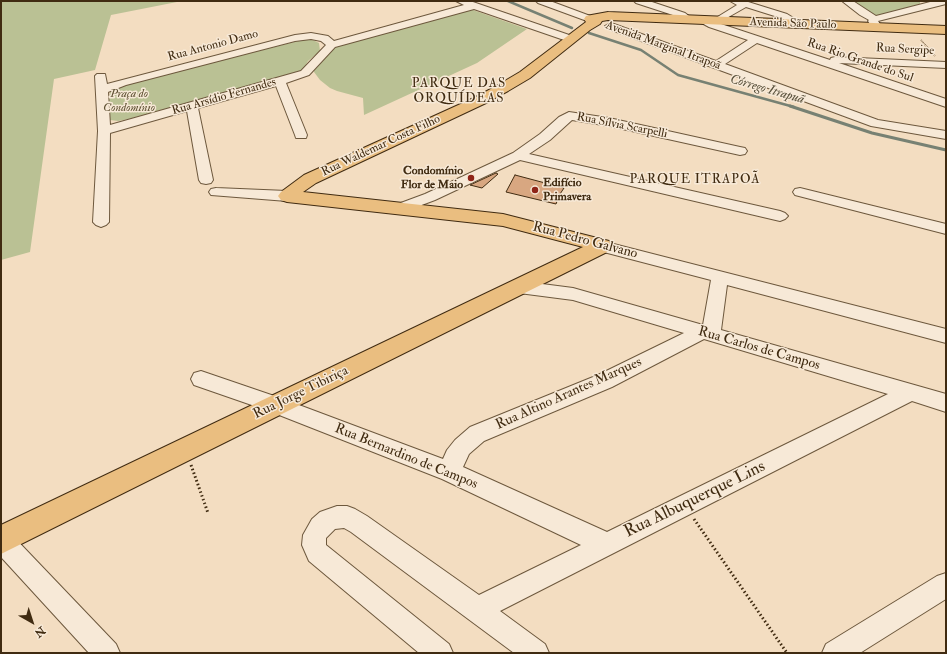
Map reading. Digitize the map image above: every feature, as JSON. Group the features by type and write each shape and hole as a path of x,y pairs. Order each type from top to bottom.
{"main road":[{"name":"Avenida São Paulo","path":"599,22 604,16 800,25 876,23 896,28 946,30"},
{"name":"Avenida São Paulo","path":"599,22 620,22 640,18"},
{"name":"Rua Waldemar Costa Filho","path":"287,196 310,179 481,100 503,88 525,75 571,39 599,22"},
{"name":"Rua Pedro Galvano","path":"287,196 403,207 429,204 503,220 602,246"},
{"name":"Rua Jorge Tibiriça","path":"1,540 602,246"}],"street":[{"name":"Avenida Marginal Itrapoã","path":"541,1 875,123 946,135"},
{"path":"639,1 682,16 689,20"},
{"path":"735,1 745,4 758,5 770,12 789,18 800,25"},
{"path":"847,1 876,23 891,15 945,1"},
{"path":"937,1 945,1"},
{"path":"331,43 466,3 571,39"},
{"path":"716,21 745,4"},
{"path":"658,7 661,10 663,19"},
{"path":"770,12 782,24"},
{"path":"891,15 889,20 896,28"},
{"name":"Rua Rio Grande do Sul","path":"703,21 755,40 946,103"},
{"path":"735,22 736,28 742,35"},
{"name":"Rua Antonio Damo","path":"104,131 102,83 122,83 296,38 311,36 324,38 331,43"},
{"path":"717,65 755,40"},
{"name":"Rua Arsídio Fernandes","path":"104,131 280,82 305,73 331,43"},
{"name":"Rua Sergipe","path":"815,59 945,65"},
{"path":"280,82 301,135"},
{"path":"192,106 206,180"},
{"name":"Rua Sílvia Scarpelli","path":"429,204 518,156 545,138 569,116 577,116 740,151"},
{"path":"101,222 104,131"},
{"path":"518,156 780,216"},
{"name":"Rua Pedro Galvano","path":"216,192 287,196"},
{"path":"800,192 946,229"},
{"name":"Rua Pedro Galvano","path":"602,246 946,336"},
{"name":"Rua Carlos de Campos","path":"553,270 558,279 573,294"},
{"path":"707,333 720,277"},
{"name":"Rua Carlos de Campos","path":"519,286 573,294 946,403"},
{"name":"Rua Altino Arantes Marques","path":"450,472 455,457 462,447 477,434 605,381 707,333"},
{"name":"Rua Bernardino de Campos","path":"201,379 276,405 450,472 606,544"},
{"name":"Rua Albuquerque Lins","path":"477,608 912,392"},
{"path":"440,653 317,554 314,545 315,535 320,527 328,520 338,517 347,517 477,608 536,653"},
{"path":"1,540 107,653"},
{"path":"835,653 946,585"}],"path":[{"path":"919,38 945,65"},
{"path":"185,450 208,513"},
{"path":"684,506 788,653"}],"green space":[{"path":"1,1 182,1 111,15 95,70 54,79 30,252 1,260"},
{"path":"853,1 920,2 920,4 874,15"},
{"path":"473,10 527,29 477,63 364,115 363,98 330,88 320,80 314,72 314,69 324,56 338,44 460,11"},
{"name":"Praça do Condomínio","path":"306,39 319,43 320,51 308,61 303,70 129,119 118,121 110,120 107,117 110,92 113,88"}],"building":[{"path":"496,173 498,174 482,188 470,185"},
{"name":"Edifício Primavera","path":"515,175 564,188 556,204 506,192"}],"waterway":[{"path":"508,1 572,28"},
{"name":"Córrego Itrapuã","path":"589,33 641,50 678,75 794,107"},
{"name":"Córrego Itrapuã","path":"790,106 872,133 946,150"}],"place":[{"name":"Condomínio Flor de Maio","path":"471,178"},
{"name":"Edifício Primavera","path":"535,190"}],"district":[{"name":"PARQUE DAS ORQUÍDEAS","path":"459,92"},
{"name":"PARQUE ITRAPOÃ","path":"695,180"}]}
